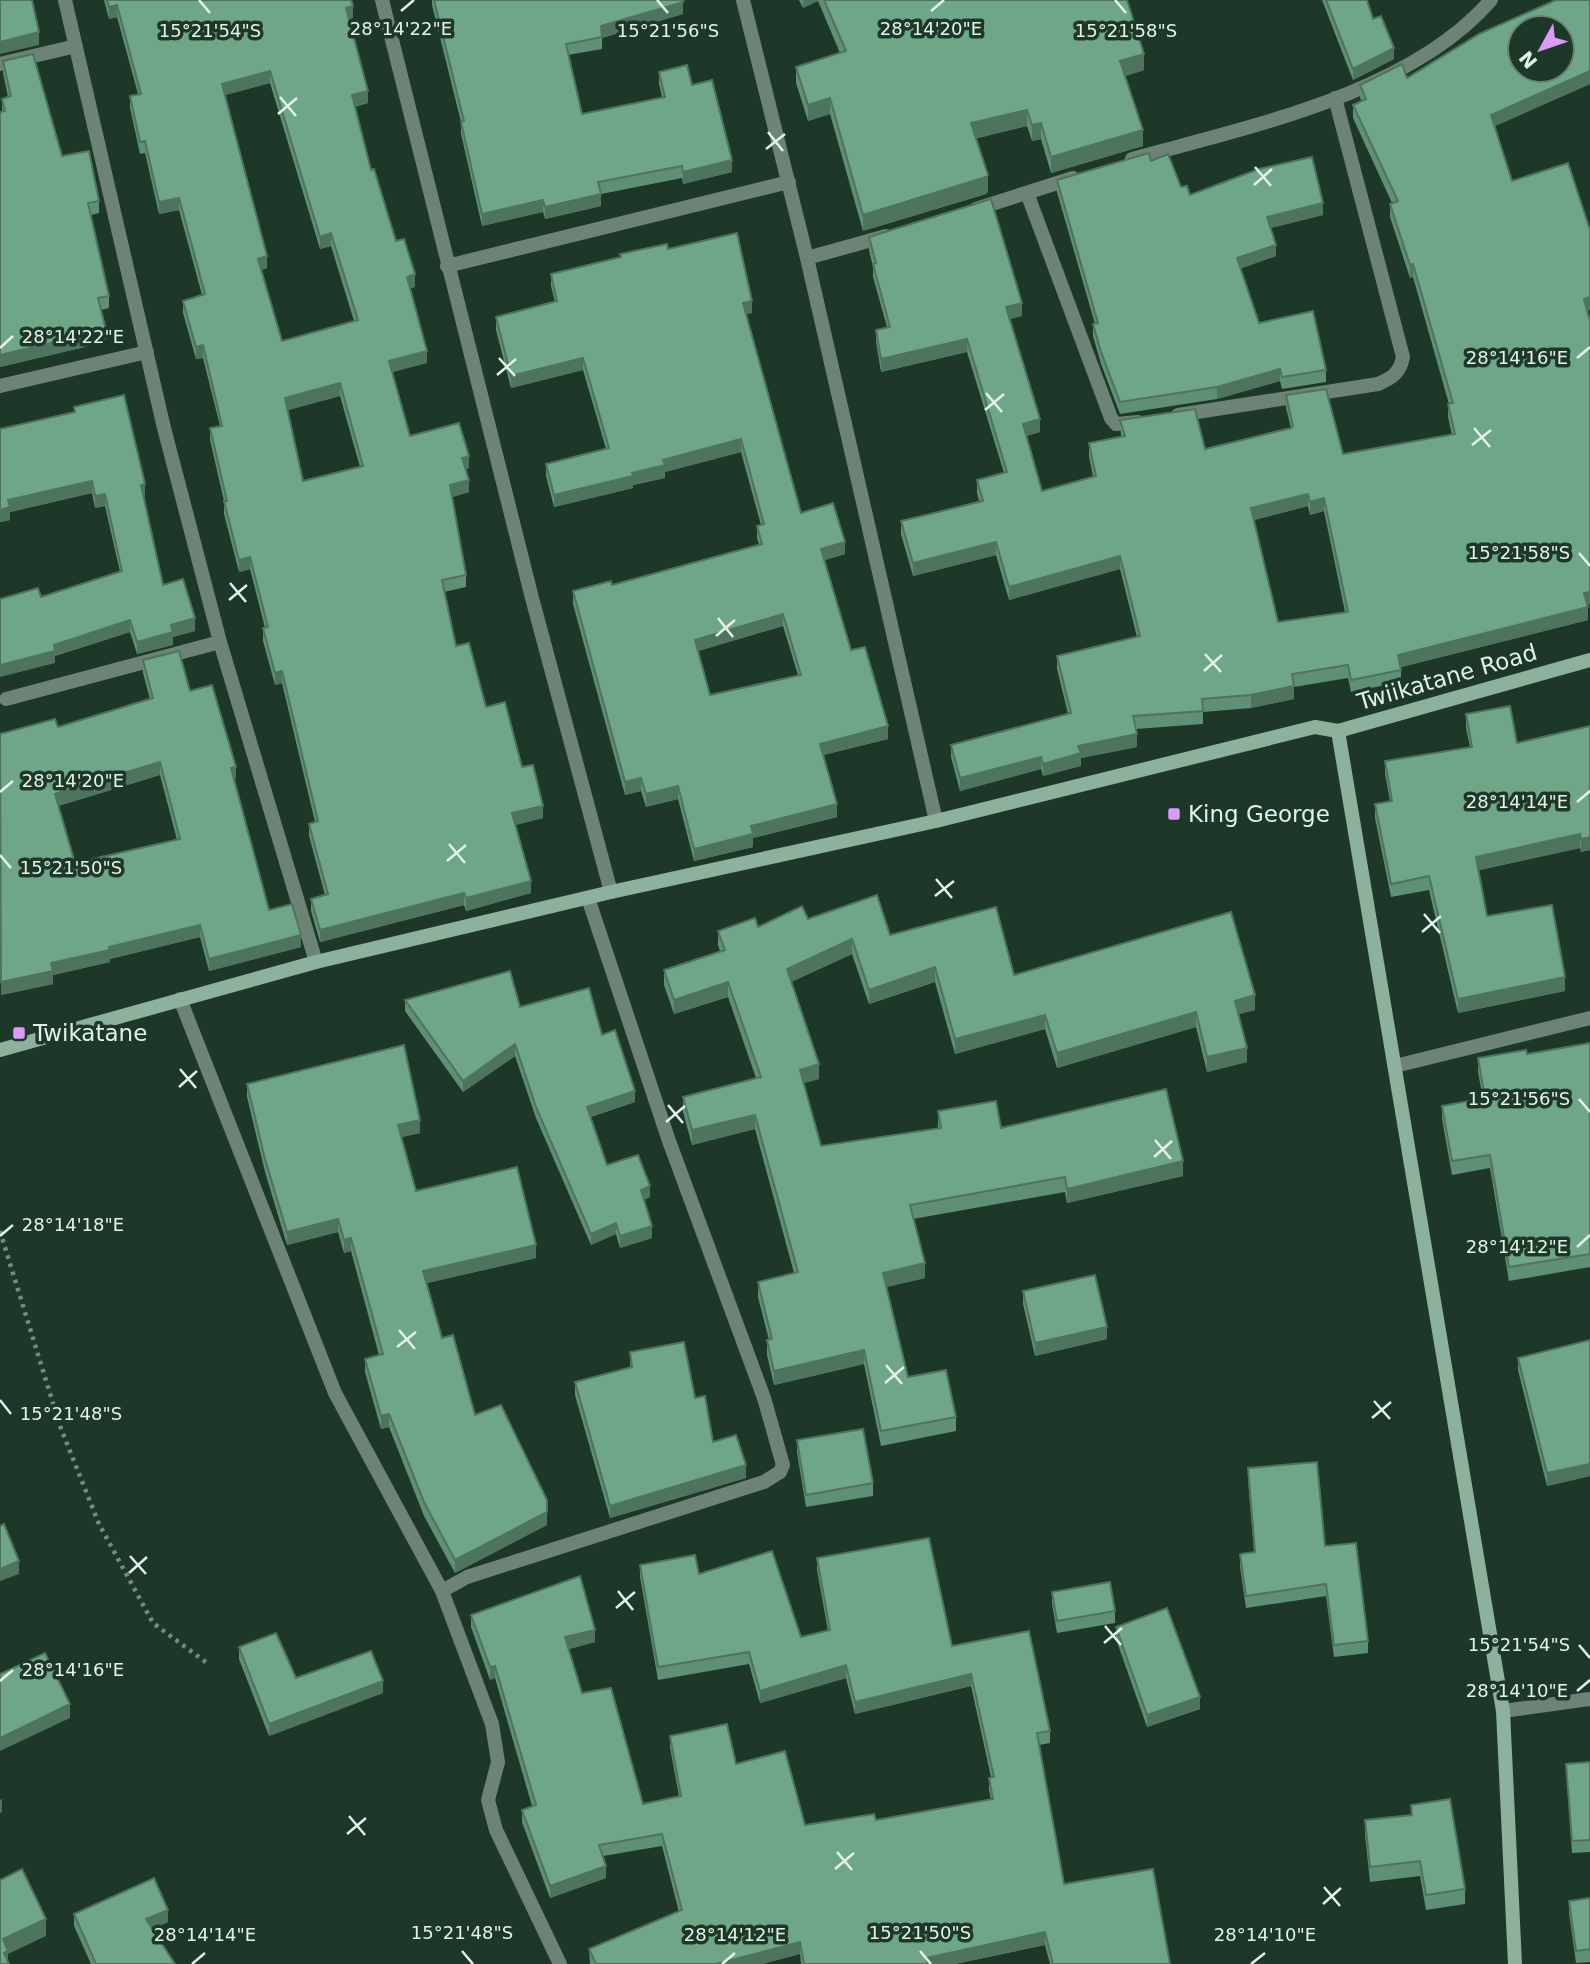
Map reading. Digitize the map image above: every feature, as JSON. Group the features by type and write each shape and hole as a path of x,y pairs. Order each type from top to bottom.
{"street":[{"path":"65,0 146,352 220,642 316,962"},
{"path":"382,0 447,266 611,892"},
{"path":"0,1051 316,962 611,892 936,821 807,258 743,0"},
{"path":"1118,163 1279,118 1366,87 1420,57 1480,13 1491,0"},
{"path":"0,64 76,46"},
{"path":"1027,193 1111,418 1119,424 1378,384 1397,374 1403,357 1375,241 1335,98"},
{"path":"966,212 1092,172"},
{"path":"447,266 789,182"},
{"path":"807,258 901,232"},
{"path":"0,386 146,352"},
{"path":"6,699 220,642"},
{"name":"Twiikatane Road","path":"936,821 1315,727 1338,731 1590,660"},
{"path":"1338,731 1503,1711 1515,1964"},
{"path":"442,1591 467,1577 764,1482 780,1472 783,1465 764,1398 669,1141 588,898"},
{"path":"180,999 335,1393 442,1591 492,1724 498,1762 488,1800 496,1830 560,1964"},
{"path":"1395,1066 1590,1018"},
{"path":"1503,1711 1590,1699"}],"path":[{"path":"0,1231 60,1426 99,1524 153,1623 207,1664"}],"building":[{"path":"0,0 32,0 39,32 0,42"},
{"path":"107,0 351,0 353,6 346,8 368,91 352,95 371,170 374,169 396,241 404,239 415,274 407,277 427,351 389,361 410,436 459,423 469,456 462,458 469,480 450,485 466,575 442,580 456,646 469,643 486,707 505,702 522,767 533,765 543,806 512,813 531,881 466,898 464,893 320,930 311,899 328,894 309,824 318,821 282,671 275,673 263,628 268,627 250,557 239,560 210,428 222,426 203,345 196,347 183,301 205,294 179,198 159,202 145,141 140,142 130,96 141,94 117,5 109,7","holes":["270,71 320,237 331,233 358,320 282,341 258,259 267,256 222,84","340,383 363,466 303,481 285,398"]},
{"path":"434,0 683,0 601,26 602,37 566,44 582,114 665,97 659,72 687,65 692,85 712,80 732,160 683,172 682,166 598,182 601,194 545,207 543,200 482,214 461,122 464,121"},
{"path":"824,0 1127,0 1144,54 1120,61 1143,130 1051,157 1041,123 1032,125 1027,110 971,123 988,175 986,177 863,215 830,98 808,105 796,67 846,51"},
{"path":"1326,0 1367,0 1373,19 1381,16 1394,48 1353,69"},
{"path":"1556,0 1590,0 1590,71 1576,77 1576,14 1524,14"},
{"path":"1506,22 1506,84 1561,84 1491,115 1512,181 1568,163 1590,230 1590,297 1584,299 1590,321 1590,592 1584,593 1588,607 1398,655 1401,670 1351,680 1348,665 1292,674 1294,686 1251,695 1202,699 1203,711 1133,716 1137,734 1078,746 1081,753 1043,764 1041,757 960,778 951,745 1071,713 1057,656 1140,636 1120,556 1009,587 996,542 913,563 901,521 983,501 977,480 1007,472 967,339 881,359 876,330 890,327 873,264 876,263 869,237 991,199 1022,303 1006,307 1040,419 1023,424 1042,491 1096,476 1089,443 1125,436 1120,420 1195,409 1205,449 1291,428 1293,426 1286,395 1326,389 1343,454 1455,434 1448,404 1453,403 1413,264 1410,265 1390,204 1398,201 1353,105 1366,99 1360,85 1402,64 1407,78 1479,34","holes":["1308,494 1310,502 1324,498 1348,612 1278,622 1251,508"]},
{"path":"33,54 62,156 89,151 99,201 88,203 109,296 98,298 106,330 0,355 0,112 5,111 2,99 11,96 3,61"},
{"path":"1149,153 1151,161 1168,154 1181,187 1187,186 1190,195 1259,169 1312,157 1323,203 1267,217 1276,245 1237,258 1259,323 1313,311 1326,370 1282,377 1280,369 1217,387 1120,402 1093,324 1098,323 1057,180"},
{"path":"737,233 752,301 743,303 801,513 833,503 845,542 821,549 851,650 865,647 888,726 820,744 837,804 751,826 753,834 694,849 678,786 646,794 641,778 625,782 573,591 611,581 612,585 762,544 757,526 764,524 741,439 663,460 665,465 632,473 633,476 554,495 546,464 609,448 583,358 511,376 496,317 557,301 551,274 621,257 620,254 667,244 668,249","holes":["783,614 801,675 710,695 695,640"]},
{"path":"124,395 145,484 141,485 163,585 183,579 195,618 171,625 173,632 137,642 130,620 54,645 55,651 0,665 0,599 38,588 41,597 122,571 105,494 95,496 92,481 8,500 10,507 0,510 0,429 75,412 74,407"},
{"path":"179,651 190,691 212,685 236,767 231,768 269,910 292,904 301,935 209,959 200,925 51,963 53,971 1,982 0,734 55,719 58,727 153,698 143,660","holes":["160,762 180,839 75,863 55,794"]},
{"path":"1510,706 1517,743 1590,726 1590,837 1581,839 1580,834 1476,857 1487,916 1552,905 1565,977 1458,999 1429,876 1391,884 1375,804 1392,801 1385,761 1472,747 1466,714"},
{"path":"877,895 890,935 996,907 1014,975 1231,912 1255,995 1235,1001 1247,1048 1207,1057 1196,1012 1057,1053 1045,1015 955,1039 935,967 869,990 852,939 787,969 819,1064 800,1070 821,1146 941,1128 938,1111 996,1101 1001,1128 1166,1089 1183,1161 1067,1189 1065,1177 910,1205 925,1263 883,1273 908,1377 946,1370 956,1417 881,1431 864,1350 774,1371 767,1340 772,1339 758,1282 798,1272 755,1115 692,1130 683,1097 761,1077 728,982 674,1000 664,970 725,950 718,931 755,918 758,927 802,906 808,919"},
{"path":"510,971 520,1007 589,988 602,1035 615,1030 635,1091 587,1107 607,1165 638,1155 650,1186 641,1190 652,1226 620,1236 616,1223 591,1234 536,1107 515,1044 463,1081 405,1000"},
{"path":"1590,1043 1590,1254 1509,1267 1490,1155 1452,1161 1442,1106 1485,1098 1478,1058 1526,1050 1527,1054"},
{"path":"404,1045 420,1120 398,1125 416,1191 517,1167 536,1245 423,1271 442,1338 453,1335 475,1415 501,1405 547,1500 547,1512 455,1560 424,1502 389,1414 381,1416 365,1359 383,1354 351,1238 344,1240 338,1219 287,1232 265,1159 247,1084"},
{"path":"1095,1275 1107,1327 1035,1343 1023,1291"},
{"path":"1590,1340 1590,1464 1547,1473 1518,1358"},
{"path":"684,1342 695,1398 705,1396 713,1442 736,1435 746,1465 610,1506 575,1382 632,1367 630,1352"},
{"path":"863,1429 873,1483 806,1495 797,1440"},
{"path":"1317,1462 1325,1546 1356,1543 1368,1641 1334,1645 1326,1584 1246,1596 1240,1554 1255,1552 1248,1468"},
{"path":"4,1524 19,1561 0,1569 0,1526"},
{"path":"929,1538 952,1646 1029,1631 1050,1731 1037,1733 1064,1884 1153,1869 1170,1964 1053,1964 1045,1932 926,1958 928,1964 804,1964 800,1942 716,1964 596,1964 589,1949 682,1910 662,1834 599,1845 606,1866 550,1886 522,1810 536,1805 495,1666 490,1667 471,1615 580,1576 595,1630 565,1637 582,1693 611,1688 643,1804 681,1796 670,1736 727,1724 736,1764 785,1751 805,1825 874,1814 876,1820 993,1799 989,1778 994,1777 971,1674 855,1702 846,1665 760,1691 749,1652 658,1667 640,1565 695,1555 699,1574 772,1551 801,1637 830,1630 817,1558"},
{"path":"1110,1582 1115,1611 1057,1621 1052,1592"},
{"path":"1167,1608 1200,1697 1147,1715 1116,1627"},
{"path":"276,1633 296,1678 371,1651 383,1681 269,1724 239,1647"},
{"path":"45,1653 70,1704 0,1738 0,1674"},
{"path":"1590,1762 1590,1840 1572,1841 1566,1764"},
{"path":"1450,1799 1465,1889 1426,1895 1420,1861 1370,1867 1365,1820 1412,1815 1411,1805"},
{"path":"22,1869 46,1919 3,1939 8,1951 4,1953 9,1964 0,1964 0,1880"},
{"path":"154,1878 168,1910 146,1919 175,1964 96,1964 74,1914"},
{"path":"1590,1898 1590,1949 1576,1951 1569,1901"}],"place":[{"name":"King George","path":"1174,814"},
{"name":"Twikatane","path":"19,1033"}]}
